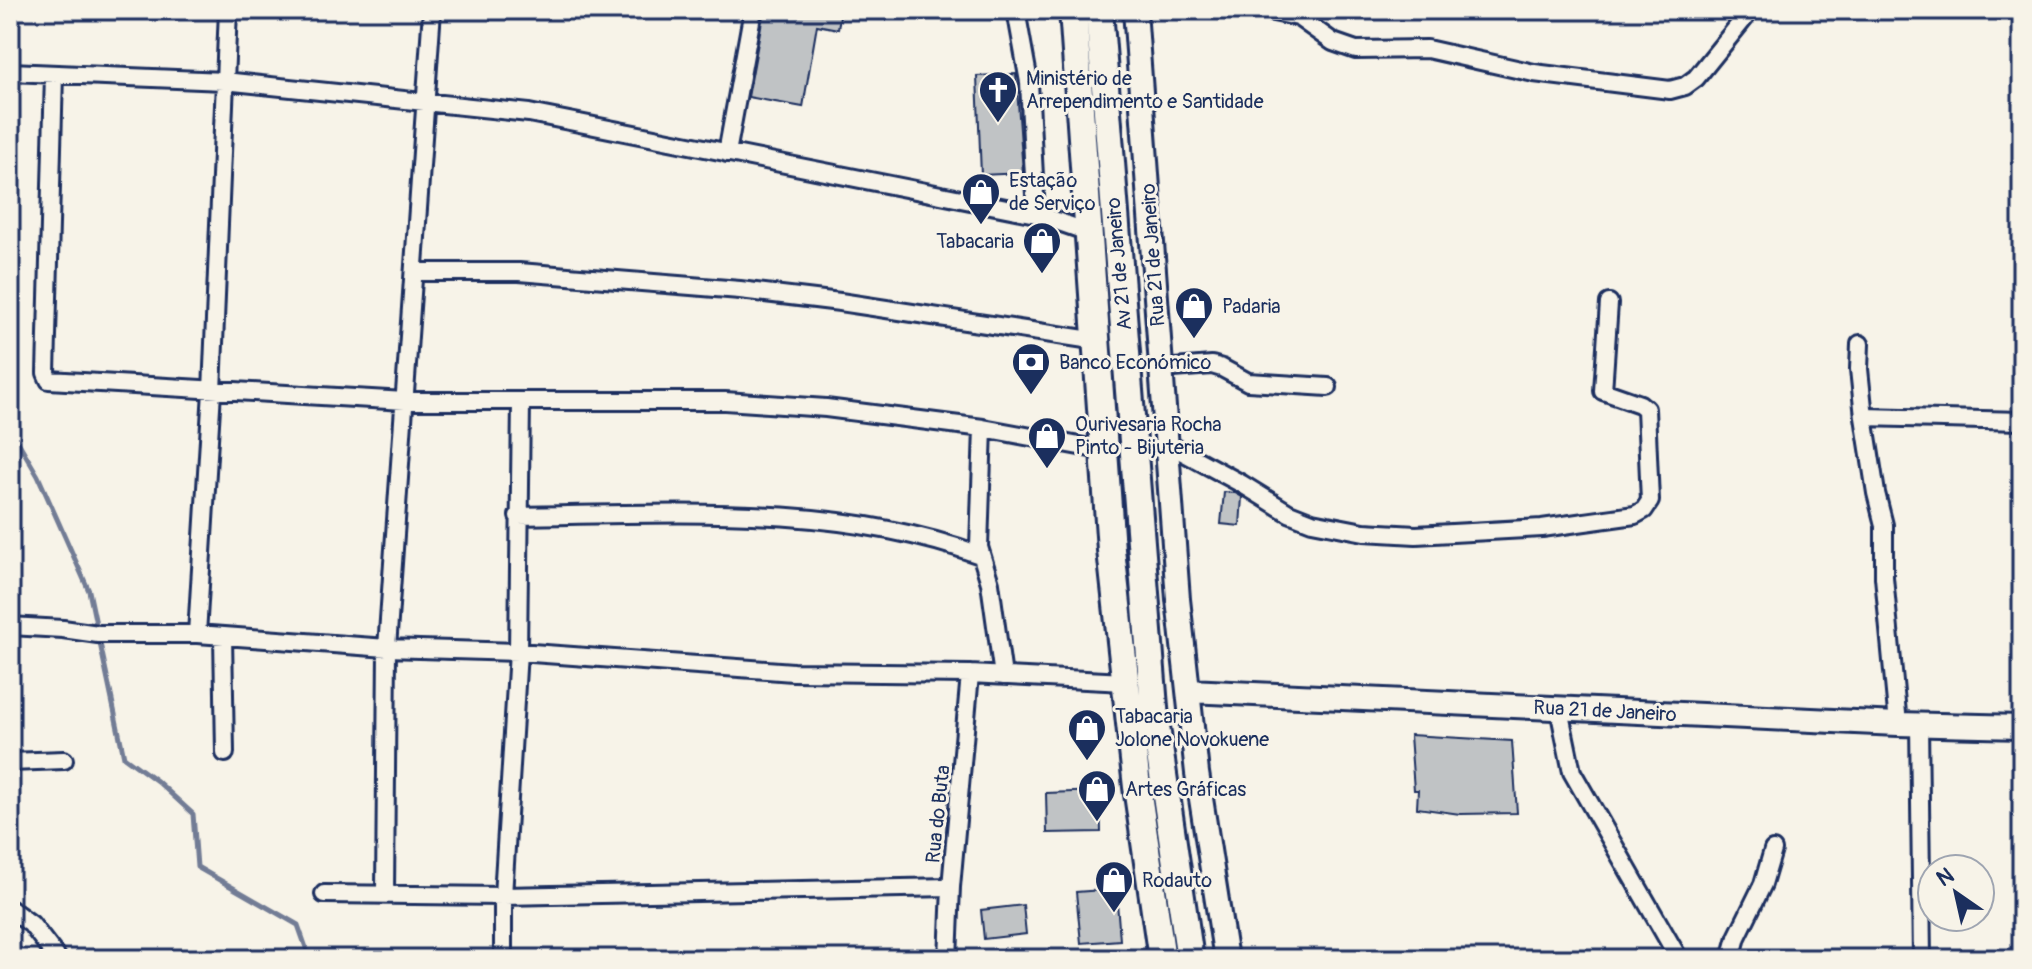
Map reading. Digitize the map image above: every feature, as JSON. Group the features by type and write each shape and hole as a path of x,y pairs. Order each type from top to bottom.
{"main road":[{"path":"1073,10 1111,550 1125,682 1162,959"},
{"name":"Av 21 de Janeiro","path":"1099,10 1155,720 1190,959"}],"street":[{"path":"197,634 212,391 228,10"},
{"path":"385,894 387,648 432,10"},
{"path":"727,153 753,10"},
{"path":"1016,10 1029,82 1036,214"},
{"name":"Rua 21 de Janeiro","path":"1135,10 1178,599 1197,773 1226,959"},
{"path":"1263,10 1298,17 1333,42 1356,50 1427,49 1534,73 1670,90 1685,86 1696,78 1751,10"},
{"path":"10,72 224,81 529,113 1036,214 1091,233"},
{"path":"54,74 46,373 49,380 405,401 725,401 826,408 983,428 1106,451"},
{"path":"414,272 519,272 740,290 1098,341"},
{"path":"1166,443 1289,513 1312,522 1364,532 1416,535 1542,528 1635,515 1644,510 1650,501 1646,409 1603,391 1609,303"},
{"path":"1860,344 1864,417 1884,525 1884,577 1908,724 1922,959"},
{"path":"1161,369 1212,365 1248,382 1328,387"},
{"path":"503,959 503,896 518,652 521,401"},
{"path":"1864,417 2022,421"},
{"path":"983,428 980,555 990,583 1003,676"},
{"path":"518,516 713,515 801,519 910,535 980,555"},
{"path":"10,626 98,634 197,634 387,648 518,652 793,672 970,674 1125,682"},
{"path":"223,636 225,753"},
{"name":"Rua do Buta","path":"948,959 951,887 970,674"},
{"name":"Rua 21 de Janeiro","path":"1189,691 2022,727"},
{"path":"1559,709 1572,772 1679,959"},
{"path":"10,762 64,760"},
{"path":"1731,959 1737,937 1763,884 1773,850"},
{"path":"324,894 503,896 951,887"},
{"path":"10,909 31,924 58,959"}],"building":[{"path":"764,10 841,10 838,29 817,25 803,107 748,97"},
{"path":"1016,74 1023,173 981,175 977,76"},
{"path":"1224,492 1242,497 1240,526 1221,524"},
{"path":"1410,735 1512,741 1517,813 1460,814 1417,808 1418,790 1414,790"},
{"path":"1100,791 1101,832 1047,833 1046,793"},
{"path":"1116,889 1120,940 1081,943 1076,892"},
{"path":"1023,905 1026,934 984,939 981,910"}],"waterway":[{"path":"10,428 38,476 89,591 124,757 157,781 193,814 197,867 298,925 310,959"}],"place":[{"name":"Ministério de Arrependimento e Santidade","path":"998,124"},
{"name":"Estação de Serviço","path":"981,226"},
{"name":"Tabacaria","path":"1042,275"},
{"name":"Padaria","path":"1194,340"},
{"name":"Banco Económico","path":"1031,396"},
{"name":"Ourivesaria Rocha Pinto - Bijuteria","path":"1047,470"},
{"name":"Tabacaria Jolone Novokuene","path":"1087,762"},
{"name":"Artes Gráficas","path":"1097,823"},
{"name":"Rodauto","path":"1114,914"}]}
